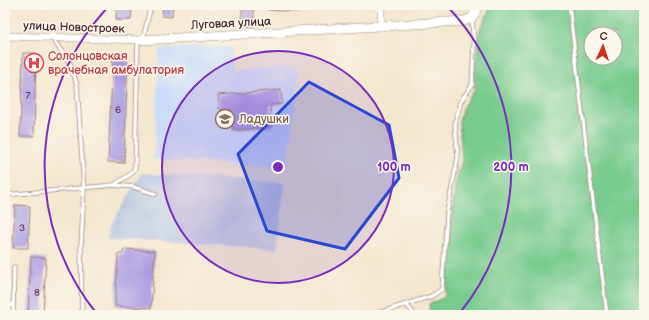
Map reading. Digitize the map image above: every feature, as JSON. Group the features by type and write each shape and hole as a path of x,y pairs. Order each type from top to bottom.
{"street":[{"path":"381,5 381,27"},
{"path":"472,18 479,5"},
{"name":"Луговая улица","path":"140,40 381,27 464,21 472,18"},
{"name":"улица Новостроек","path":"5,36 140,40"}],"lane":[{"path":"114,185 132,173 135,168 140,40 150,5"},
{"path":"569,5 607,315"},
{"path":"372,315 432,296 442,289 447,212 458,156 455,124 461,101 472,85 474,44 472,18"},
{"path":"52,37 71,65 77,84 84,188 81,247 82,315"},
{"path":"5,195 114,185 134,188 156,194"},
{"path":"13,315 14,267"},
{"path":"406,304 416,315"},
{"path":"5,305 13,305"},
{"path":"638,315 644,314"}],"highlighted area":[{"path":"309,82 389,125 399,178 345,249 267,231 238,154"}],"shaded area":[{"name":"Ладушки","path":"231,46 233,71 295,66 299,78 287,168 154,159 159,49"},
{"path":"142,173 285,183 277,249 108,238 111,225"}],"green space":[{"path":"492,5 644,5 644,315 430,315 429,304 445,297 455,187 462,160 459,121 464,105 475,89 475,64 480,29"}],"building":[{"path":"117,5 132,5 131,20 116,20"},
{"path":"163,5 173,5 172,17 162,16"},
{"path":"242,5 254,5 254,27 242,26"},
{"path":"268,5 301,5 300,12 268,10"},
{"path":"23,53 36,53 34,136 20,136"},
{"path":"113,55 128,55 124,163 108,162"},
{"path":"281,90 282,104 270,105 272,127 233,130 231,109 220,110 218,95"},
{"path":"15,205 30,206 28,248 13,248"},
{"path":"124,249 155,251 151,308 115,306 118,254 123,254"},
{"path":"31,257 46,258 43,315 28,315"}],"place":[{"name":"Солонцовская врачебная амбулатория","path":"34,63"},
{"name":"Ладушки","path":"225,119"}]}
